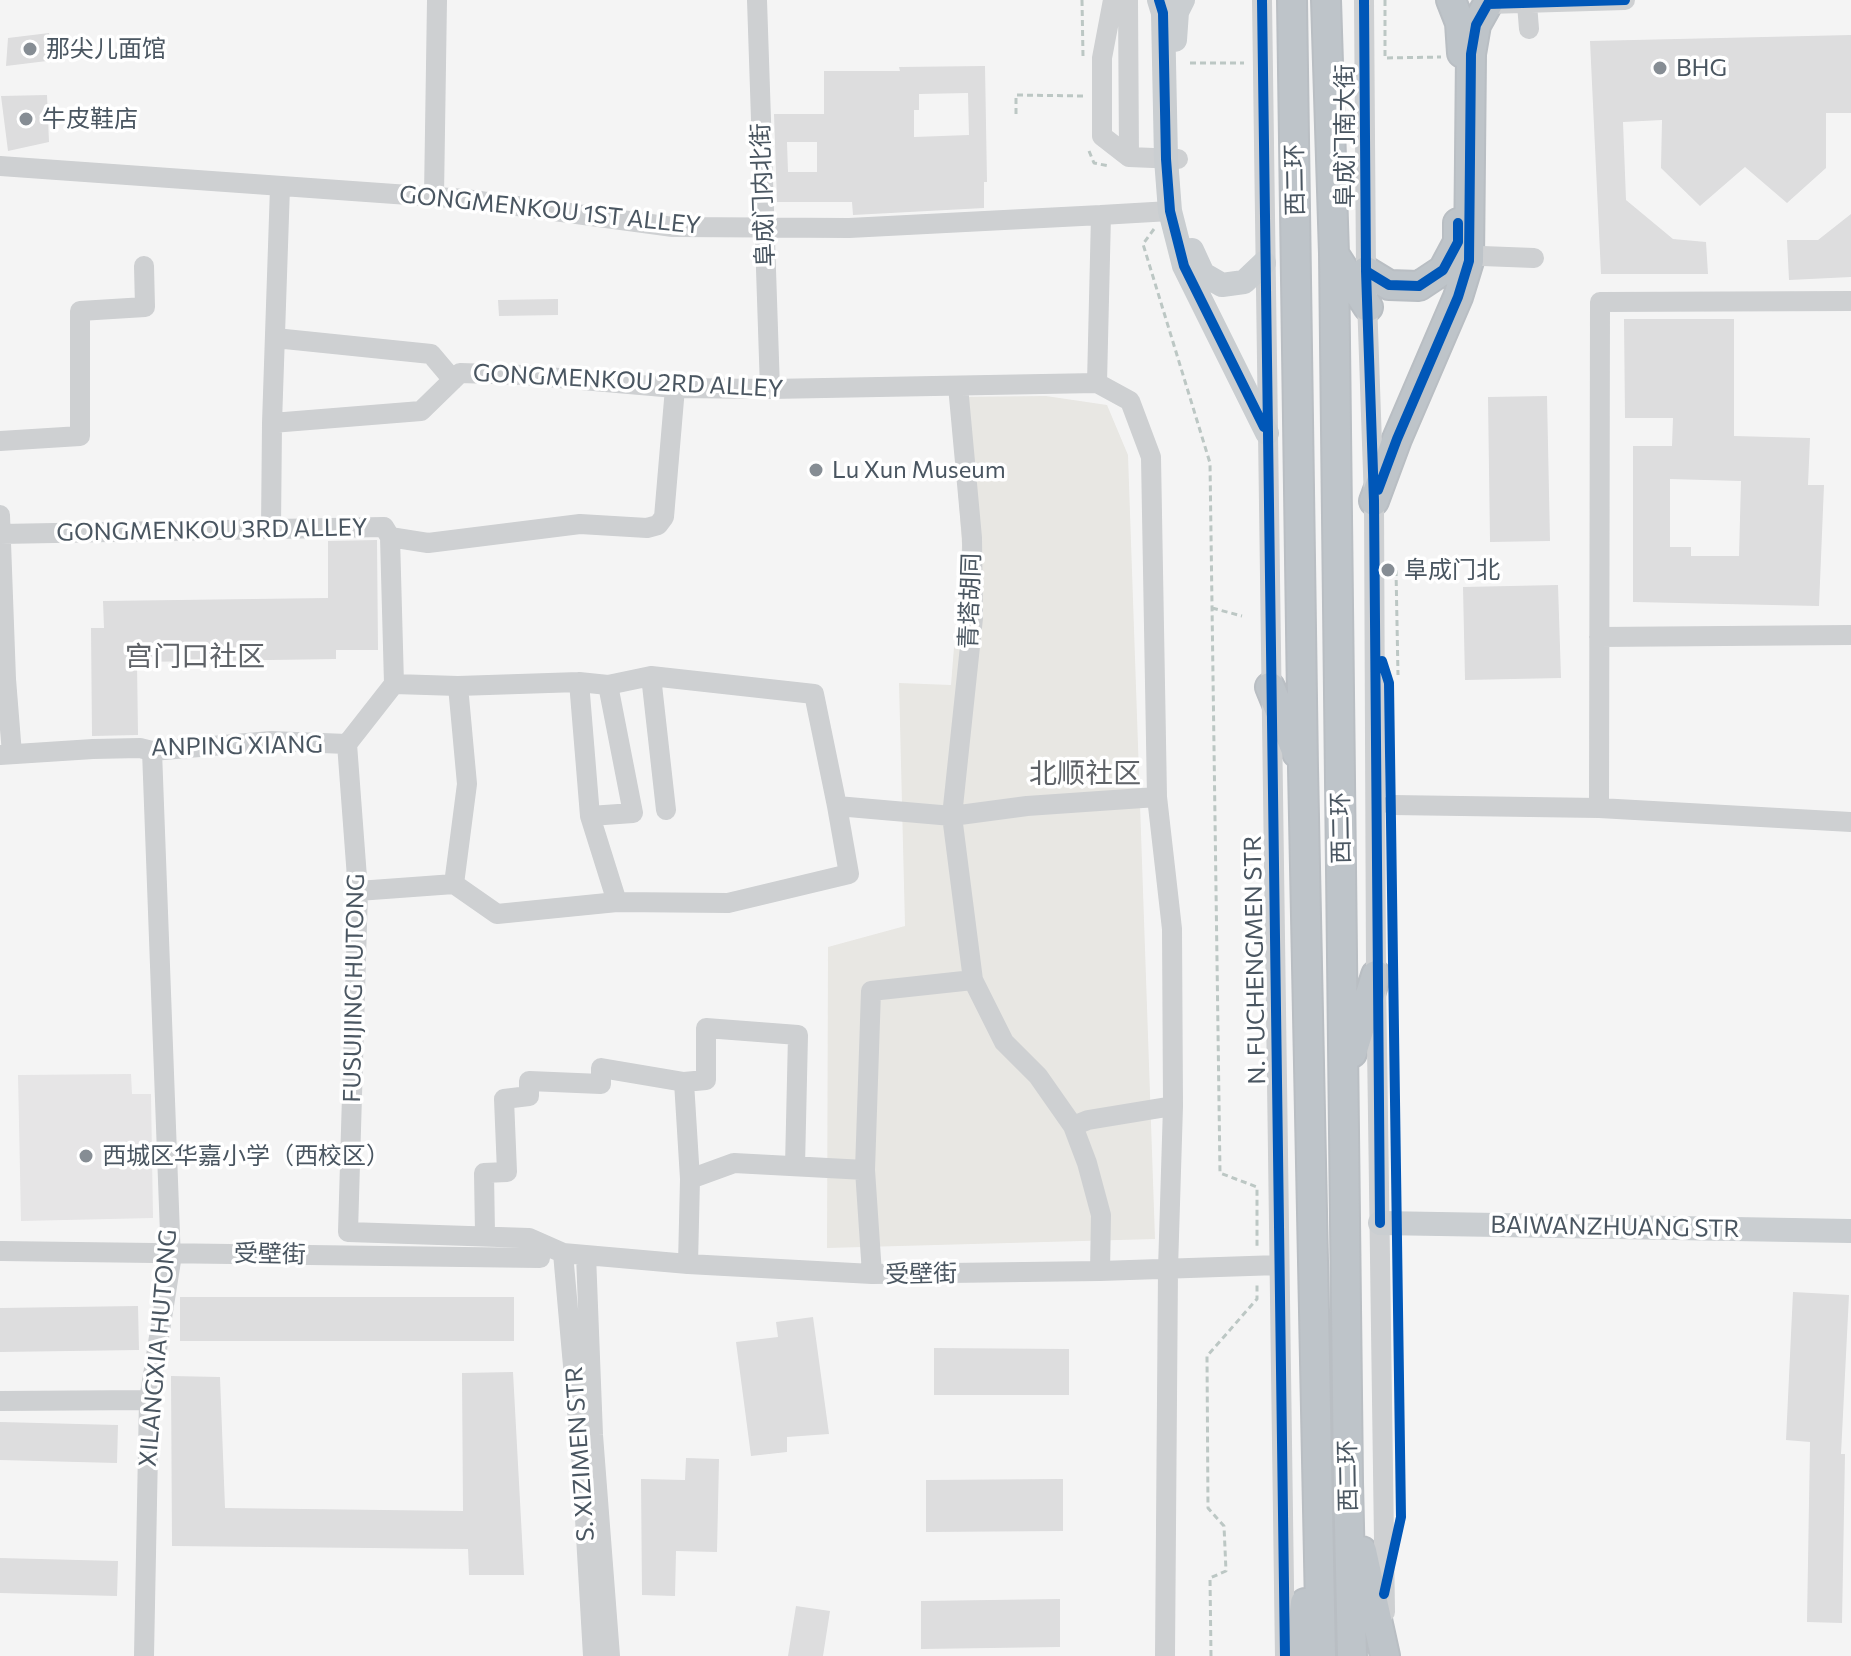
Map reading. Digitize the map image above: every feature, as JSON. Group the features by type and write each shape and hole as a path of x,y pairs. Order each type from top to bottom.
{"highway":[{"name":"西二环","path":"1292,0 1303,768 1321,1656"},
{"name":"西二环","path":"1326,0 1334,254 1352,1656"},
{"path":"1366,271 1389,285 1419,286 1443,270 1458,242 1462,46 1460,23 1451,0"},
{"path":"1374,501 1458,297 1469,261 1471,54 1476,25 1489,2"},
{"path":"1334,254 1368,307"},
{"path":"1270,687 1303,768"},
{"path":"1344,1076 1376,975"},
{"path":"1348,1482 1385,1656"},
{"path":"1299,1656 1317,1483"}],"main road":[{"path":"1159,0 1163,13 1172,159 1190,245 1203,274 1222,285 1244,282 1264,263"},
{"path":"1183,0 1177,12 1175,29 1172,159 1162,211 1184,266 1267,433"},
{"name":"BAIWANZHUANG STR","path":"1380,1223 1851,1231"}],"street":[{"path":"434,196 437,0"},
{"name":"阜成门内北街","path":"757,0 770,389"},
{"path":"1113,0 1102,58 1102,136 1129,157 1172,159"},
{"path":"1128,0 1129,157"},
{"path":"1262,0 1264,263"},
{"name":"阜成门南大街","path":"1364,0 1366,271"},
{"path":"1489,2 1527,4 1625,0"},
{"path":"1527,4 1529,29"},
{"name":"GONGMENKOU 1ST ALLEY","path":"0,166 434,196 673,227 849,228 1162,211"},
{"path":"271,529 280,187"},
{"path":"1101,215 1097,383 1130,401 1151,457 1157,797 1172,929 1173,1106 1168,1269 1165,1656"},
{"path":"1482,256 1534,258"},
{"name":"N. FUCHENGMEN STR","path":"1264,263 1285,1656"},
{"path":"0,441 80,436 80,311 145,307 144,266"},
{"path":"1366,271 1374,501 1376,975 1385,1656"},
{"path":"1599,808 1600,302 1851,301"},
{"path":"275,338 431,354 453,380"},
{"name":"GONGMENKOU 2RD ALLEY","path":"272,423 421,411 460,373 524,375 675,388 1097,383"},
{"name":"青塔胡同","path":"958,386 972,538 973,618 952,816 973,980 1004,1042 1038,1076 1073,1126 1101,1215 1100,1271"},
{"name":"GONGMENKOU 3RD ALLEY","path":"1,528 384,527 390,537 428,543 580,524 631,528 658,525 664,517 675,388"},
{"path":"1,528 6,754"},
{"path":"358,891 454,884 497,914 617,902 728,903 849,874 814,694 651,676 608,685 579,682 458,686 394,684 390,537"},
{"path":"1599,637 1851,635"},
{"path":"651,676 666,810"},
{"path":"579,682 590,816 617,902"},
{"name":"ANPING XIANG","path":"6,754 140,748 152,751 271,741 347,744 394,684"},
{"path":"590,816 633,813 608,685"},
{"path":"454,884 467,784 458,686"},
{"name":"FUSUIJING HUTONG","path":"347,744 358,891 348,1232"},
{"name":"XILANGXIA HUTONG","path":"144,1656 149,1400 171,1261 152,751"},
{"path":"837,806 952,816 1027,806 1157,797"},
{"path":"1392,805 1599,808 1851,822"},
{"path":"872,1274 865,1170 871,991 973,980"},
{"path":"485,1234 484,1173 507,1172 504,1099 529,1096 529,1081 601,1084 601,1068 684,1082 706,1080 706,1028 798,1035 795,1166"},
{"path":"684,1082 690,1179 688,1264"},
{"path":"1073,1126 1088,1120 1173,1106"},
{"path":"690,1179 734,1163 865,1170"},
{"name":"受壁街","path":"348,1232 485,1234 529,1238 563,1253 688,1264 872,1274 1279,1265"},
{"name":"受壁街","path":"0,1251 540,1258"},
{"name":"S. XIZIMEN STR","path":"563,1253 582,1467 593,1656"},
{"path":"586,1255 593,1435 610,1656"},
{"path":"0,1401 149,1400"}],"path":[{"path":"1082,0 1083,64"},
{"path":"1385,0 1385,58 1441,57"},
{"path":"1190,63 1256,63"},
{"path":"1016,114 1016,95 1083,96"},
{"path":"1162,211 1158,224 1143,244 1210,463 1220,1173 1257,1187 1257,1299 1207,1356 1208,1508 1224,1526 1226,1571 1210,1578 1211,1656"},
{"path":"1394,679 1396,570"},
{"path":"1212,608 1242,616"},
{"path":"1375,641 1394,679"}],"shaded area":[{"path":"1046,396 1107,405 1128,455 1155,1239 827,1248 828,947 905,926 899,683 951,685 962,546 952,397"},
{"name":"西城区华嘉小学（西校区）","path":"131,1074 132,1094 151,1094 153,1218 21,1221 18,1075"}],"building":[{"name":"那尖儿面馆","path":"49,33 55,60 6,66 8,38"},
{"path":"1851,35 1851,113 1826,113 1826,168 1787,203 1745,167 1700,206 1661,168 1662,120 1623,122 1626,200 1673,239 1706,242 1708,274 1601,274 1590,41"},
{"path":"985,66 987,182 984,182 984,208 853,215 852,202 777,202 774,114 824,114 824,71 900,71 899,67","holes":["968,93 969,135 914,137 914,110 919,110 919,94","787,142 817,142 817,172 788,172"]},
{"name":"牛皮鞋店","path":"47,95 49,142 8,151 1,96"},
{"path":"1851,214 1851,277 1789,280 1787,240 1818,240"},
{"path":"558,299 558,315 499,316 498,300"},
{"path":"1624,319 1734,319 1734,436 1810,438 1808,485 1824,485 1819,606 1633,602 1633,446 1672,446 1673,418 1625,418","holes":["1670,479 1741,481 1739,556 1691,556 1691,547 1670,547"]},
{"path":"1547,396 1550,541 1490,542 1488,397"},
{"path":"377,540 378,650 336,650 336,659 137,662 138,735 92,736 91,628 104,628 103,601 328,598 328,541"},
{"path":"1558,585 1561,678 1465,680 1463,587"},
{"path":"1793,1292 1849,1295 1841,1454 1845,1454 1842,1623 1807,1622 1810,1442 1786,1440"},
{"path":"180,1297 514,1297 514,1341 180,1341"},
{"path":"138,1306 139,1350 0,1352 0,1308"},
{"path":"813,1317 829,1434 787,1437 787,1452 751,1456 736,1342 778,1337 776,1322"},
{"path":"934,1348 1069,1349 1069,1395 934,1395"},
{"path":"513,1372 524,1575 469,1575 468,1549 172,1546 171,1376 220,1377 225,1508 463,1511 462,1373"},
{"path":"0,1422 118,1425 117,1463 0,1460"},
{"path":"686,1458 719,1459 717,1552 676,1551 675,1596 642,1595 641,1479 685,1480"},
{"path":"1063,1479 1063,1531 926,1532 926,1480"},
{"path":"0,1558 118,1561 117,1596 0,1593"},
{"path":"1060,1599 1060,1647 921,1649 921,1601"},
{"path":"796,1606 830,1611 823,1656 788,1656"}],"cycle path":[{"path":"1159,0 1163,13 1170,211 1184,266 1264,427"},
{"path":"1262,0 1285,1656"},
{"path":"1364,0 1366,271 1374,501 1380,1223"},
{"path":"1378,490 1458,297 1469,261 1471,54 1476,25 1490,0"},
{"path":"1488,4 1625,0"},
{"path":"1366,271 1389,285 1419,286 1443,270 1458,242 1458,223"},
{"path":"1382,661 1389,683 1401,1517 1384,1594"}],"place":[{"name":"那尖儿面馆","path":"30,49"},
{"name":"BHG","path":"1660,68"},
{"name":"牛皮鞋店","path":"26,119"},
{"name":"Lu Xun Museum","path":"816,470"},
{"name":"阜成门北","path":"1388,570"},
{"name":"西城区华嘉小学（西校区）","path":"86,1156"}],"district":[{"name":"宫门口社区","path":"195,657"},
{"name":"北顺社区","path":"1085,774"}]}
